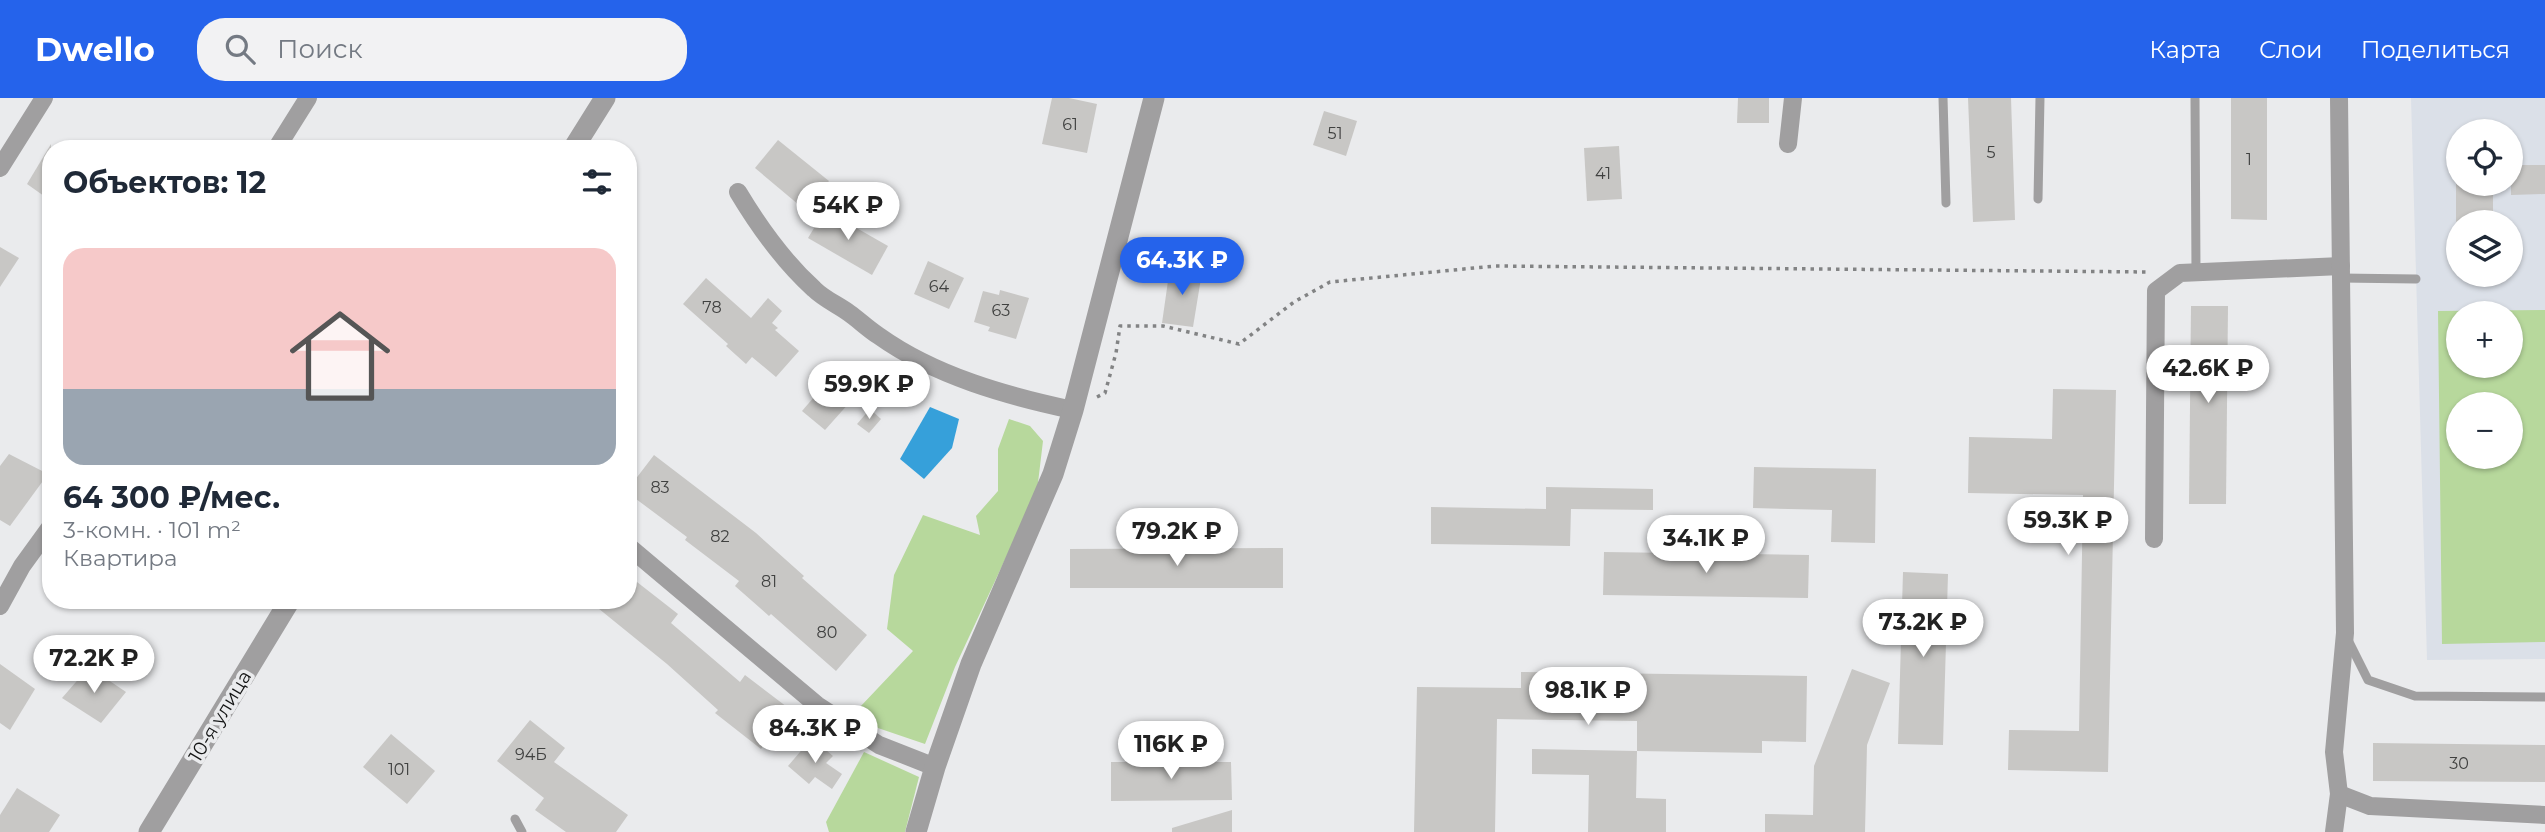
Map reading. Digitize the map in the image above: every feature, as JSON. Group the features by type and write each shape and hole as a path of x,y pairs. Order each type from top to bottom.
{"street":[{"path":"0,168 44,98"},
{"path":"282,140 308,98"},
{"path":"579,140 605,98"},
{"path":"916,832 935,767 971,664 1053,474 1073,410 1154,98"},
{"path":"1788,144 1793,98"},
{"path":"2334,832 2339,794 2334,752 2345,633 2339,98"},
{"path":"738,192 759,228 815,290 850,313 879,337 955,376 1033,401 1073,410"},
{"path":"2154,539 2156,291 2188,272 2341,272"},
{"path":"0,606 22,566 42,538"},
{"path":"637,554 817,705 879,745 935,767"},
{"name":"10-я улица","path":"149,832 285,609"},
{"path":"2339,794 2371,806 2545,815"}],"lane":[{"path":"1943,98 1946,203"},
{"path":"2038,199 2040,98"},
{"path":"2188,272 2194,98"},
{"path":"2341,272 2416,279"},
{"path":"2345,633 2368,680 2415,696 2545,697"},
{"path":"515,819 522,832"}],"path":[{"path":"1073,410 1104,393 1116,353 1120,326 1163,326 1240,344 1294,302 1330,282 1495,265 2188,272"}],"shaded area":[{"path":"2411,98 2545,98 2545,659 2427,660"}],"green space":[{"path":"2523,310 2545,310 2545,642 2442,644 2438,311 2446,311 2446,378 2523,378"},
{"path":"1009,419 1030,426 1043,441 1037,491 955,667 925,744 875,727 860,707 913,651 887,629 894,575 923,515 980,535 976,516 998,491 998,449"},
{"path":"864,752 919,777 905,832 829,832 826,822"}],"water":[{"path":"930,407 959,419 952,448 924,479 900,459"}],"building":[{"path":"1052,98 1069,98 1097,104 1087,153 1042,144"},
{"path":"1738,98 1769,98 1769,123 1737,123"},
{"path":"1968,98 2011,98 2015,220 1973,222"},
{"path":"2231,98 2267,98 2267,220 2231,219"},
{"path":"1324,111 1357,121 1346,156 1313,145"},
{"path":"778,140 829,181 805,210 755,168"},
{"path":"1619,146 1622,199 1587,201 1584,148"},
{"path":"42,159 42,195 27,184"},
{"path":"2523,165 2545,165 2545,194 2523,195"},
{"path":"2456,196 2493,196 2493,210 2456,210"},
{"path":"825,210 888,246 872,275 808,238"},
{"path":"0,247 19,258 0,287"},
{"path":"928,261 964,278 949,309 914,294"},
{"path":"1170,267 1202,272 1193,327 1162,323"},
{"path":"706,278 751,318 768,298 782,311 772,323 778,328 775,330 799,351 776,377 752,357 746,364 683,304"},
{"path":"1000,290 1029,298 1016,339 988,331 990,327 974,322 983,291 999,295"},
{"path":"2191,306 2228,306 2226,504 2189,504"},
{"path":"827,382 850,402 825,430 802,411"},
{"path":"2053,389 2116,390 2108,772 2008,770 2009,730 2079,731 2083,495 1968,493 1969,437 2052,439"},
{"path":"870,409 881,419 869,433 857,424"},
{"path":"9,454 42,471 42,482 10,526 0,520 0,466"},
{"path":"654,455 756,533 867,635 836,671 735,586 739,581 637,500 637,477"},
{"path":"1754,467 1876,469 1875,543 1831,542 1832,510 1753,508"},
{"path":"1546,487 1653,489 1653,510 1571,509 1570,546 1431,544 1431,507 1546,509"},
{"path":"1283,548 1283,588 1070,588 1070,549"},
{"path":"1604,552 1809,555 1808,598 1603,595"},
{"path":"1903,572 1948,574 1943,745 1898,744"},
{"path":"637,582 678,614 671,623 740,682 745,675 791,710 761,749 715,713 718,710 599,609 637,609"},
{"path":"0,664 35,689 10,730 0,723"},
{"path":"89,667 126,692 101,723 62,698"},
{"path":"1852,669 1890,683 1867,745 1865,832 1765,832 1765,814 1813,815 1814,766"},
{"path":"1521,672 1807,676 1806,742 1762,741 1762,753 1637,751 1637,721 1497,719 1495,832 1414,832 1417,687 1521,688"},
{"path":"530,720 565,748 554,762 628,815 616,832 566,832 535,810 544,798 497,761"},
{"path":"391,734 435,771 407,804 363,767"},
{"path":"812,738 833,756 826,763 842,774 832,789 815,777 809,784 788,766"},
{"path":"2373,743 2545,745 2545,782 2373,781"},
{"path":"1532,749 1637,751 1636,798 1666,799 1666,832 1588,832 1589,775 1532,774"},
{"path":"1111,762 1231,762 1232,800 1111,801"},
{"path":"17,788 60,815 49,832 0,832 0,815"},
{"path":"1232,810 1232,832 1172,832 1172,828"}]}
